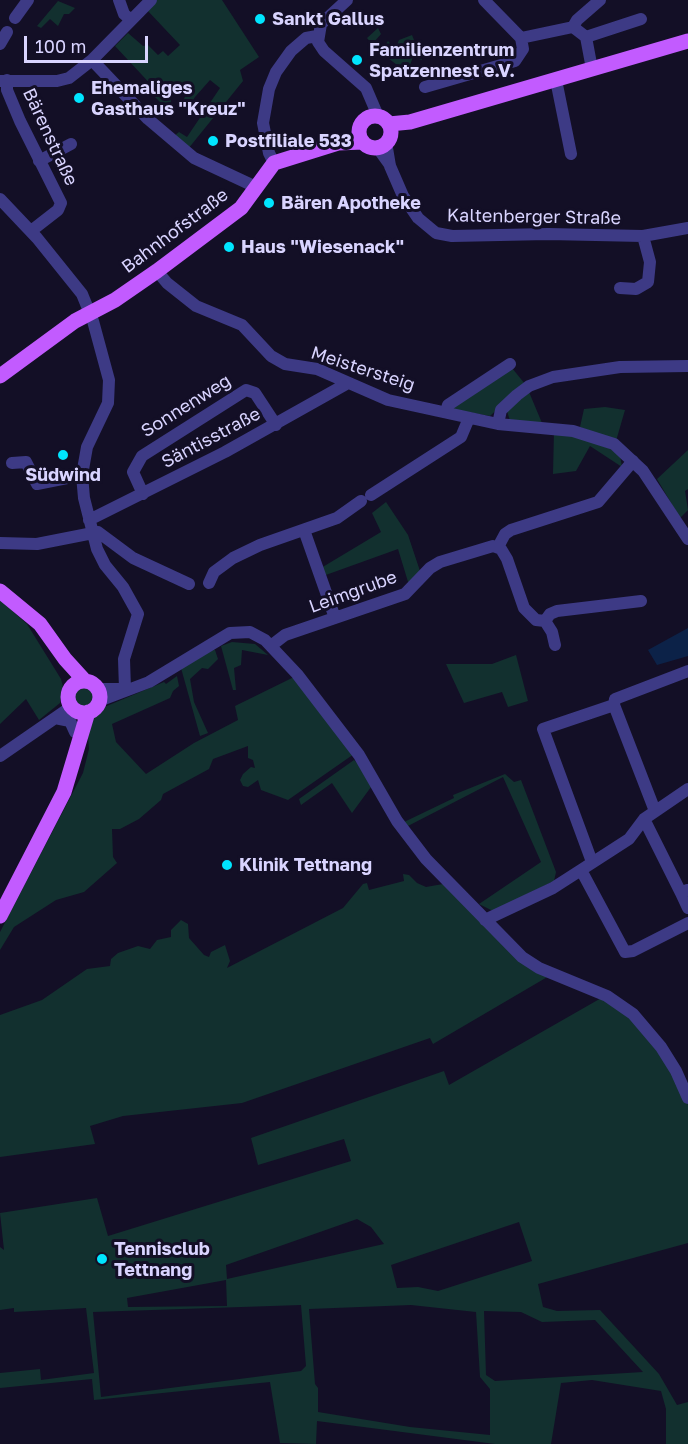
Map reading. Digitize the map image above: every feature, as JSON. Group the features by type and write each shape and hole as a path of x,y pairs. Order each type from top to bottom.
{"main road":[{"path":"274,163 688,41"},
{"name":"Bahnhofstraße","path":"0,376 90,313 115,300 157,271 241,207 274,163"},
{"path":"0,591 40,624 88,690 94,709 78,709"},
{"path":"0,916 64,792 76,738 78,709 68,695 88,690"}],"street":[{"path":"119,0 124,14 130,20"},
{"path":"4,80 62,80 77,72 92,60 151,0"},
{"path":"274,163 269,153 263,123 268,89 276,72 291,51 306,38 317,36 321,24 347,0"},
{"path":"521,38 573,27 577,20 600,0"},
{"path":"15,18 22,2"},
{"path":"425,87 514,61 523,49 521,38 490,2"},
{"path":"586,37 641,19"},
{"path":"573,27 586,37 592,69"},
{"path":"0,44 7,32"},
{"name":"Kaltenberger Straße","path":"317,36 321,48 360,82 368,95 376,132 410,208 425,226 436,233 452,237 548,234 643,236 688,228"},
{"path":"92,60 148,119 194,158 256,187"},
{"name":"Bärenstraße","path":"4,80 20,121 61,207 31,231"},
{"path":"556,80 571,154"},
{"path":"39,160 71,144"},
{"path":"0,199 31,231 82,294 90,313 109,380 110,395 87,447 82,475 90,526 105,565 128,595 138,614 124,659 125,690"},
{"name":"Kaltenberger Straße","path":"620,288 636,289 648,282 650,262 643,236"},
{"name":"Meistersteig","path":"157,271 167,283 196,306 242,325 260,346 279,361 317,369 388,400 498,424 573,431 595,436 614,444 652,482 688,539"},
{"path":"446,412 448,405 510,364"},
{"path":"498,424 501,410 516,395 529,386 553,377 620,367 688,366"},
{"name":"Säntisstraße","path":"0,543 37,544 90,526 143,494 276,425 348,383"},
{"name":"Sonnenweg","path":"143,494 133,472 142,456 246,390 255,393 276,425"},
{"path":"209,583 214,572 233,558 260,545 338,518 460,437 469,418"},
{"path":"555,645 552,632 545,621 528,615 507,559 498,547 505,534 511,530 598,502 633,461"},
{"path":"12,463 26,462 37,484 82,475"},
{"path":"90,526 133,558 189,584"},
{"path":"304,530 335,618"},
{"name":"Leimgrube","path":"272,645 285,635 405,594 430,568 440,562 498,547"},
{"path":"545,621 550,614 557,611 641,601"},
{"path":"88,690 125,690 149,682 230,633 250,632 272,645 359,754 410,840 514,950 539,968 607,996 633,1014 662,1047 688,1098"},
{"path":"655,811 615,705 618,696 688,671"},
{"path":"592,862 543,729 615,705"},
{"path":"0,756 55,718 78,709"},
{"path":"55,718 70,721 76,738"},
{"path":"485,920 553,888 581,870 629,839 644,819 688,789"},
{"path":"644,819 684,891 688,908"},
{"path":"581,870 625,952 633,951 688,923"}],"green space":[{"path":"157,0 222,0 259,57 240,70 243,81 188,149 173,137 179,132 187,137 220,88 210,80 195,97 192,102 194,104 187,108 183,102 187,91 174,84 170,93 171,102 166,108 151,93 155,89 115,46 128,33 143,46 148,45 158,55 163,51 168,56 180,45 147,10"},
{"path":"58,1 75,8 69,14 64,14 58,26 50,19 41,28 37,26"},
{"path":"378,28 381,34 375,41 383,48 388,41 395,49 399,40 412,35 422,60 413,57 410,65 414,69 425,67 426,70 405,71 376,49 367,38"},
{"path":"512,368 525,384 490,416 451,409"},
{"path":"529,392 542,423 510,421 507,411"},
{"path":"605,407 625,410 616,441 580,427 584,409"},
{"path":"554,431 596,440 620,455 622,467 590,446 576,471 553,474"},
{"path":"688,450 688,489 685,491 688,510 680,518 657,479"},
{"path":"386,502 408,535 420,571 409,585 398,549 323,576 321,568 381,532 372,513"},
{"path":"0,600 27,624 61,679 63,687 60,703 39,720 26,699 0,724"},
{"path":"232,642 255,644 268,655 242,650 241,665 234,668 236,690 233,690 221,646"},
{"path":"215,650 218,659 208,669 202,668 190,679 194,702 208,733 200,736 181,668 206,651"},
{"path":"516,655 528,701 508,707 502,692 464,703 446,664 492,664"},
{"path":"177,676 179,686 170,698 112,724 116,742 146,774 194,743 238,720 235,706 294,677 354,754 288,800 261,790 258,780 248,787 243,786 240,780 243,774 251,767 255,768 253,760 248,758 248,746 213,759 209,769 163,794 161,800 139,819 120,829 112,829 113,857 117,863 84,892 56,900 14,927 0,950 0,932 83,773 89,749 88,737 91,720 102,708 164,682 166,684"},
{"path":"84,686 92,689 95,697 92,705 84,708 76,705 73,697 76,689"},
{"path":"354,760 365,770 371,787 352,813 332,783 301,805 299,799"},
{"path":"505,774 514,782 521,780 556,872 554,881 493,911 479,904 541,862 503,777 406,827 402,823 454,798 453,795"},
{"path":"403,874 409,875 417,883 426,887 443,884 549,976 433,1044 430,1038 242,1103 123,1116 90,1126 95,1144 0,1157 0,1015 42,1000 87,969 110,966 111,959 118,953 138,946 150,949 157,940 171,937 171,930 181,920 188,924 189,938 204,955 209,957 211,952 225,945 230,961 227,968 343,908 363,884 367,883 369,890 404,881"},
{"path":"603,997 644,1028 685,1096 688,1105 688,1243 538,1284 543,1307 557,1311 600,1310 659,1374 677,1405 688,1402 688,1444 666,1444 666,1409 661,1391 592,1380 561,1383 551,1444 495,1444 317,1421 316,1444 280,1443 270,1382 94,1400 92,1379 0,1388 0,1373 40,1369 41,1380 94,1373 86,1308 14,1312 14,1308 0,1310 0,1247 4,1250 0,1213 97,1198 108,1236 351,1161 344,1139 258,1165 251,1138 444,1071 449,1085","holes":["357,1219 371,1227 384,1244 227,1279 226,1265","519,1222 532,1261 438,1291 418,1287 397,1288 391,1265","226,1280 227,1306 128,1307 127,1298","301,1305 306,1366 301,1371 101,1397 93,1312","411,1305 476,1312 480,1377 490,1389 490,1435 410,1427 318,1412 318,1388 315,1384 309,1309","484,1311 521,1312 542,1322 595,1320 643,1372 495,1381 486,1375"]}],"water":[{"path":"688,628 688,656 657,665 648,650"}],"place":[{"name":"Sankt Gallus","path":"260,19"},
{"name":"Familienzentrum Spatzennest e.V.","path":"357,60"},
{"name":"Ehemaliges Gasthaus \"Kreuz\"","path":"79,98"},
{"name":"Postfiliale 533","path":"213,141"},
{"name":"Bären Apotheke","path":"269,203"},
{"name":"Haus \"Wiesenack\"","path":"229,247"},
{"name":"Südwind","path":"63,455"},
{"name":"Klinik Tettnang","path":"227,865"},
{"name":"Tennisclub Tettnang","path":"102,1259"}]}
